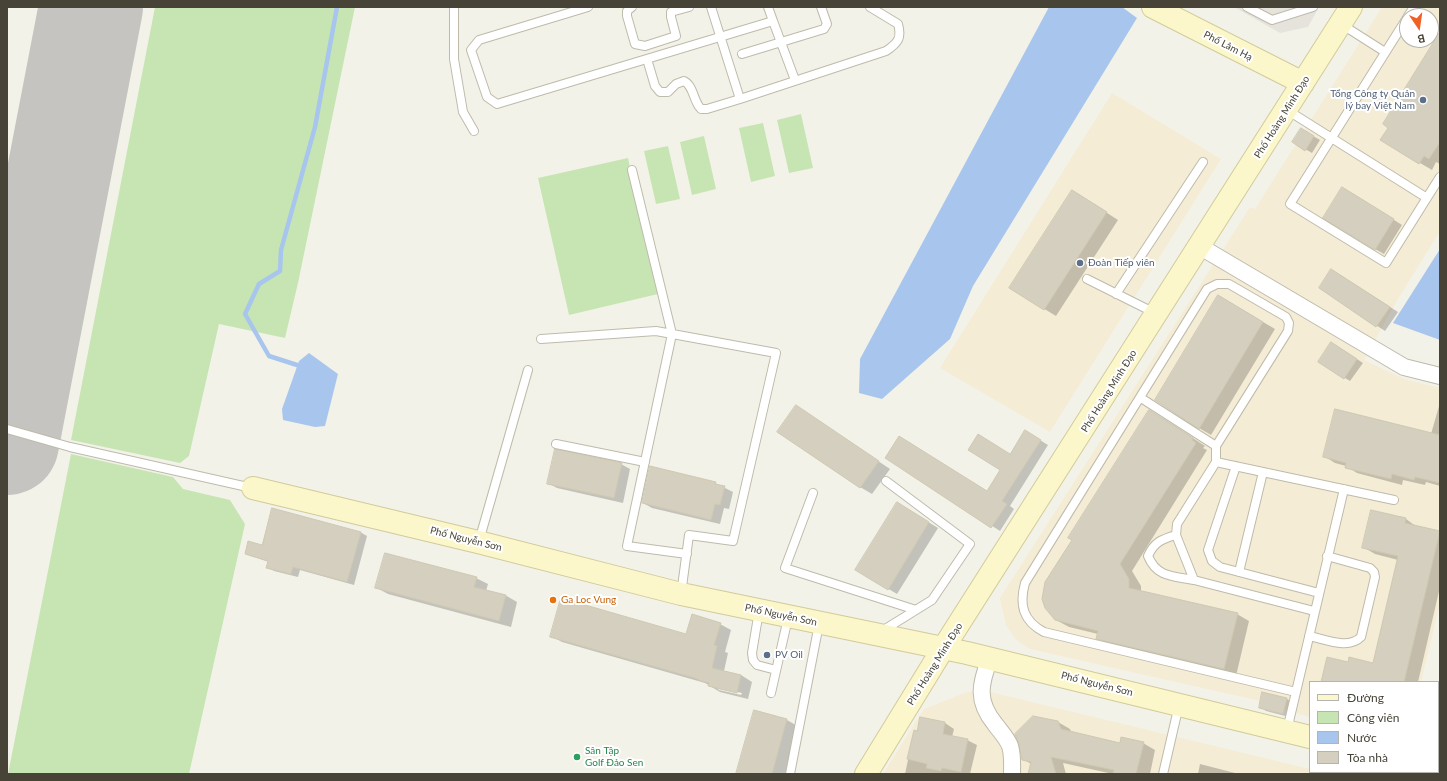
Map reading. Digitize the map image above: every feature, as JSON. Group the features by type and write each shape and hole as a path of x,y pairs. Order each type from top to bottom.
{"street":[{"name":"Phố Lâm Hạ","path":"1153,7 1175,12 1303,84"},
{"name":"Phố Hoàng Minh Đạo","path":"866,774 944,647 1303,84 1345,15"},
{"path":"1199,246 1404,367 1440,376"},
{"name":"Phố Nguyễn Sơn","path":"253,488 478,542 681,594 877,635 944,647 1309,737"},
{"path":"990,658 982,679 983,706 1005,736 1010,747 1012,774"}],"lane":[{"path":"454,7 454,59 463,112 474,131"},
{"path":"588,7 478,40 471,50 487,97 497,104 773,21"},
{"path":"632,7 627,11 627,16 635,44 645,46 676,36 671,17 672,12 689,7"},
{"path":"712,7 740,99"},
{"path":"768,7 794,80"},
{"path":"742,54 824,29 827,24 821,7"},
{"path":"647,59 655,86 660,92 668,92 676,84 684,81 689,85 697,104 701,108 707,109 886,51 896,44 900,33 898,24 870,7"},
{"path":"1247,7 1272,20 1313,7"},
{"path":"1345,15 1386,52"},
{"path":"1399,31 1290,204 1386,263 1440,177"},
{"path":"1286,110 1427,198"},
{"path":"1116,294 1203,162"},
{"path":"632,170 672,334 627,546 687,554"},
{"path":"1087,279 1157,314"},
{"path":"1194,580 1176,535 1178,524 1216,462 1216,446 1288,331 1289,323 1286,317 1229,284 1212,286 1207,289 1141,398 1025,583 1022,595 1023,608 1027,619 1034,627 1062,638 1296,692"},
{"path":"541,339 656,331 776,353 733,541 689,535 681,594"},
{"path":"478,542 528,370"},
{"path":"1141,398 1216,446"},
{"path":"7,429 70,447 253,488"},
{"path":"556,444 645,462"},
{"path":"1216,462 1394,500"},
{"path":"1236,466 1208,550 1212,561 1220,568 1319,592"},
{"path":"1239,572 1263,472"},
{"path":"877,635 932,600 970,544 886,481"},
{"path":"1287,731 1314,611 1344,489"},
{"path":"812,492 785,568 916,610"},
{"path":"1176,535 1162,539 1152,546 1148,556 1152,567 1162,574 1194,580 1314,611"},
{"path":"1309,636 1348,644 1356,642 1361,637 1375,577 1374,572 1370,568 1327,556"},
{"path":"759,611 752,653 753,660 757,665 776,670"},
{"path":"771,693 789,617"},
{"path":"790,774 819,623"},
{"path":"1163,774 1179,704"},
{"path":"1440,713 1440,727"}],"shaded area":[{"path":"1234,7 1319,7 1308,27 1280,33"},
{"path":"1382,7 1440,7 1440,231 1398,299 1364,360 1404,379 1440,388 1440,603 1421,681 1309,681 1309,717 1285,710 1283,714 1259,708 1260,701 1030,649 1016,640 1006,625 1000,598 1250,207 1255,209"},
{"name":"Đoàn Tiếp viên","path":"1112,93 1221,159 1050,432 940,368"},
{"path":"986,691 1309,769 1309,773 1332,774 883,774 924,709 967,692"}],"green space":[{"path":"155,7 355,7 298,283 285,338 219,324 189,456 180,463 71,440"},
{"path":"801,114 813,168 789,173 777,120"},
{"path":"763,123 775,176 751,182 739,128"},
{"path":"704,136 716,189 692,195 680,142"},
{"path":"668,146 680,199 656,204 644,151"},
{"path":"628,158 658,294 569,315 538,178"},
{"path":"71,454 173,477 183,489 230,500 245,524 189,774 8,774"}],"water":[{"path":"1049,7 1122,7 1137,18 973,286 950,339 882,399 859,393 860,359"},
{"path":"1440,249 1440,340 1393,323"},
{"path":"309,353 338,374 325,426 315,427 283,420 282,409 299,361"}],"building":[{"name":"Tổng Công ty Quản lý bay Việt Nam","path":"1440,32 1440,142 1429,159 1424,156 1419,164 1380,140 1388,128 1383,124 1430,48 1439,48"},
{"path":"1301,128 1314,136 1305,151 1292,142"},
{"path":"1342,187 1394,219 1375,250 1323,218"},
{"path":"1072,190 1107,212 1044,310 1009,288"},
{"path":"1331,269 1390,307 1376,327 1319,288"},
{"path":"1218,295 1263,322 1199,429 1155,400"},
{"path":"1331,342 1357,359 1344,379 1318,362"},
{"path":"796,405 879,461 860,488 777,432"},
{"path":"1335,409 1440,435 1440,483 1415,477 1414,480 1392,474 1391,479 1345,468 1346,463 1323,457"},
{"path":"1149,410 1193,438 1192,440 1196,443 1120,564 1129,579 1129,588 1238,613 1224,669 1096,639 1098,631 1055,620 1045,608 1042,599 1045,582 1072,540 1068,538"},
{"path":"1025,430 1041,440 1002,501 1007,504 991,528 885,458 899,436 987,491 1000,470 968,450 978,434 1010,454"},
{"path":"555,449 622,463 614,498 547,484"},
{"path":"650,466 716,482 715,484 725,486 720,505 715,504 711,520 642,503"},
{"path":"897,502 929,522 888,590 855,570"},
{"path":"272,508 361,532 347,582 293,567 291,574 266,568 268,561 245,554 248,541 262,545"},
{"path":"1371,510 1406,518 1405,523 1440,531 1404,681 1321,681 1327,657 1348,662 1349,657 1373,663 1398,556 1362,548"},
{"path":"385,553 477,577 474,587 506,595 499,621 375,588"},
{"path":"561,598 686,634 692,614 721,623 714,645 717,646 712,668 741,675 737,693 708,686 709,683 698,679 550,637"},
{"path":"1262,692 1287,698 1283,714 1259,708"},
{"path":"754,710 787,719 772,774 736,774"},
{"path":"1033,716 1058,721 1061,729 1120,743 1121,737 1144,742 1136,774 1113,774 1114,770 1051,757 1056,774 1028,774 1031,762 1022,760 1019,744 1015,734"},
{"path":"920,717 945,722 943,734 968,739 961,772 942,768 941,771 926,768 927,764 907,759 914,730 917,731"}],"waterway":[{"path":"297,365 269,356 245,314 259,284 280,271 281,250 315,127 337,7"}],"runway":[{"path":"7,443 91,7"}],"place":[{"name":"Tổng Công ty Quản lý bay Việt Nam","path":"1423,100"},
{"name":"Đoàn Tiếp viên","path":"1080,263"},
{"name":"Ga Loc Vung","path":"553,600"},
{"name":"PV Oil","path":"767,655"},
{"name":"Sân Tập Golf Đảo Sen","path":"577,757"}]}
